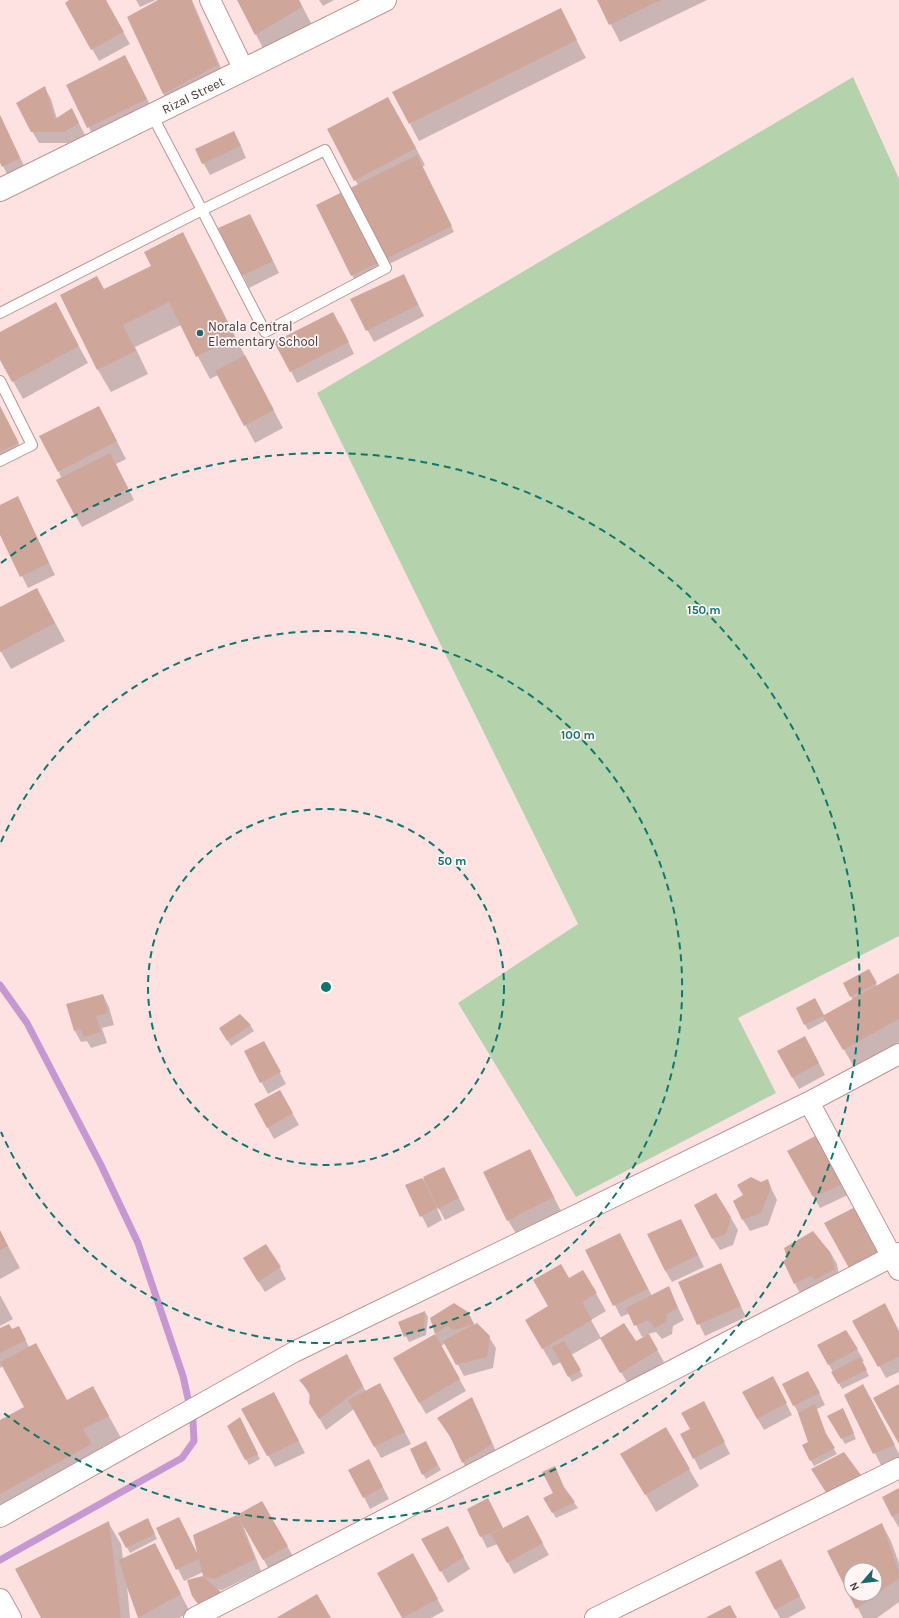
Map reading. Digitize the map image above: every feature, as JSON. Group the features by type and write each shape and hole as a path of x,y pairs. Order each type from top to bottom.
{"main road":[{"name":"Rizal Street","path":"0,190 385,0"},
{"path":"0,1600 10,1618"}],"street":[{"path":"210,0 244,70"},
{"path":"0,1517 294,1352 809,1102 899,1054"},
{"path":"194,1618 897,1260 809,1102"},
{"path":"595,1618 899,1468"}],"lane":[{"path":"0,313 202,210 325,150 386,268 265,332 202,210 152,115"},
{"path":"0,381 32,445 0,461"}],"green space":[{"path":"853,77 899,179 899,936 738,1018 776,1093 576,1197 458,1003 578,924 317,393"}],"building":[{"path":"69,0 106,0 124,32 91,50 65,3"},
{"path":"158,0 191,0 218,65 163,94 127,17"},
{"path":"237,0 299,0 302,7 255,35"},
{"path":"597,0 661,0 609,25"},
{"path":"561,8 577,40 409,124 392,92"},
{"path":"125,55 147,99 87,128 66,85"},
{"path":"45,86 55,119 72,108 79,123 64,132 31,132 16,103"},
{"path":"388,97 416,148 354,181 327,129"},
{"path":"0,115 20,158 2,167 0,163"},
{"path":"234,131 241,146 202,164 195,149"},
{"path":"417,155 452,226 351,276 316,205"},
{"path":"250,214 273,261 241,276 218,228"},
{"path":"183,232 235,338 196,357 169,302 123,325 136,351 97,370 60,295 97,276 104,289 151,266 144,252"},
{"path":"404,274 418,305 366,331 350,299"},
{"path":"56,302 79,346 12,382 0,360 0,332"},
{"path":"333,312 349,342 290,372 274,342"},
{"path":"245,355 274,410 244,426 215,371"},
{"path":"0,406 19,443 0,452"},
{"path":"99,406 117,441 58,472 39,436"},
{"path":"110,453 128,488 75,516 56,480"},
{"path":"18,496 49,563 20,577 0,535 0,505"},
{"path":"37,588 55,623 0,652 0,607"},
{"path":"869,969 877,983 850,997 843,983"},
{"path":"899,973 899,1019 843,1050 823,1016 804,1025 796,1008 815,998 824,1015"},
{"path":"103,994 108,1013 96,1016 101,1032 83,1037 81,1029 74,1031 66,1004"},
{"path":"240,1014 251,1025 227,1041 219,1028"},
{"path":"805,1036 819,1063 792,1078 777,1051"},
{"path":"264,1041 281,1072 260,1083 244,1051"},
{"path":"280,1090 293,1113 267,1128 254,1104"},
{"path":"819,1134 845,1183 813,1197 787,1151"},
{"path":"530,1149 554,1197 507,1221 483,1172"},
{"path":"444,1167 459,1198 438,1209 423,1177"},
{"path":"751,1177 761,1182 768,1179 771,1188 761,1213 742,1220 733,1201 743,1195 737,1185"},
{"path":"422,1178 437,1208 420,1217 405,1185"},
{"path":"716,1193 731,1217 726,1234 712,1239 694,1205"},
{"path":"857,1206 882,1255 850,1270 824,1223"},
{"path":"681,1219 698,1255 665,1271 647,1234"},
{"path":"0,1230 8,1246 0,1250"},
{"path":"813,1231 830,1252 835,1269 815,1280 811,1276 794,1284 783,1261 787,1258 784,1248"},
{"path":"620,1233 648,1289 613,1306 585,1250"},
{"path":"266,1244 281,1267 258,1282 243,1258"},
{"path":"721,1263 741,1306 697,1325 678,1282"},
{"path":"561,1264 569,1278 583,1270 597,1293 582,1302 592,1320 542,1349 525,1320 548,1306 533,1280"},
{"path":"669,1286 678,1308 667,1314 666,1322 655,1328 648,1320 634,1326 626,1308"},
{"path":"454,1303 468,1312 474,1324 454,1330 447,1326 435,1334 430,1318"},
{"path":"885,1303 899,1331 899,1357 878,1367 852,1321"},
{"path":"425,1311 424,1329 404,1337 398,1322"},
{"path":"477,1323 490,1336 487,1357 456,1365 443,1341"},
{"path":"624,1323 636,1341 649,1334 658,1350 620,1373 600,1338"},
{"path":"9,1324 12,1329 19,1326 26,1340 0,1353 0,1328"},
{"path":"846,1330 858,1349 828,1365 817,1345"},
{"path":"435,1334 460,1379 419,1403 393,1358"},
{"path":"564,1341 581,1370 568,1377 552,1347"},
{"path":"36,1343 67,1400 93,1386 109,1416 83,1429 92,1444 0,1494 0,1420 24,1407 0,1362"},
{"path":"347,1354 363,1386 319,1419 309,1403 310,1393 299,1380"},
{"path":"860,1357 867,1370 838,1384 831,1372"},
{"path":"808,1371 820,1393 793,1406 782,1384"},
{"path":"773,1376 787,1403 757,1419 742,1392"},
{"path":"380,1383 405,1432 374,1447 348,1400"},
{"path":"863,1384 895,1445 873,1454 844,1395"},
{"path":"899,1384 899,1444 873,1398"},
{"path":"274,1392 299,1441 267,1456 241,1409"},
{"path":"472,1397 492,1444 462,1463 450,1436 437,1418"},
{"path":"704,1401 725,1442 693,1459 680,1434 690,1429 681,1413"},
{"path":"815,1404 825,1432 835,1448 810,1461 802,1445 808,1442 798,1413"},
{"path":"843,1408 854,1433 841,1439 827,1416"},
{"path":"240,1417 258,1454 245,1460 227,1426"},
{"path":"666,1427 690,1469 645,1495 620,1454"},
{"path":"426,1441 438,1465 422,1475 410,1449"},
{"path":"844,1452 861,1475 827,1494 811,1469"},
{"path":"369,1459 383,1487 363,1498 348,1470"},
{"path":"555,1466 564,1487 575,1502 552,1513 543,1498 553,1493 542,1472"},
{"path":"899,1488 899,1513 892,1517 882,1497"},
{"path":"488,1498 503,1528 480,1537 467,1509"},
{"path":"262,1501 288,1546 263,1560 237,1515"},
{"path":"237,1515 255,1559 215,1579 203,1576 199,1559 176,1570 156,1528 179,1517 198,1555 193,1535"},
{"path":"528,1515 543,1543 507,1563 491,1534"},
{"path":"148,1518 155,1534 126,1548 118,1533"},
{"path":"109,1521 121,1618 41,1618 15,1569"},
{"path":"882,1523 899,1573 899,1578 883,1590 883,1562 843,1562 843,1583 827,1551"},
{"path":"448,1526 464,1557 440,1572 421,1539"},
{"path":"155,1543 181,1594 138,1618 119,1560"},
{"path":"413,1553 438,1599 402,1618 377,1573"},
{"path":"781,1559 800,1596 775,1610 755,1572"},
{"path":"203,1576 222,1593 198,1604 192,1596 187,1580"},
{"path":"317,1594 331,1618 276,1618"},
{"path":"852,1602 866,1602 856,1609"},
{"path":"730,1605 737,1618 705,1618"}],"waterway":[{"path":"0,985 27,1023 101,1165 138,1243 183,1376 193,1421 194,1441 182,1458 0,1560"}],"place":[{"name":"Norala Central Elementary School","path":"200,333"}]}
